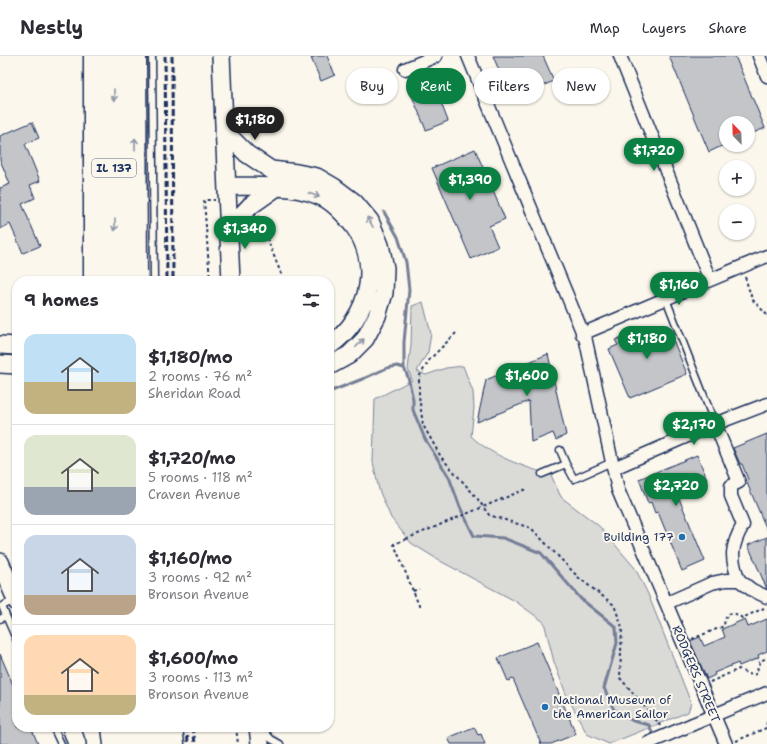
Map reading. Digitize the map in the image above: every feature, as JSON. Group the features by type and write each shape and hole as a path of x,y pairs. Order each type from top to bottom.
{"highway":[{"path":"95,56 95,276"},
{"name":"IL 137","path":"113,56 115,276"},
{"name":"IL 137","path":"135,56 136,276"},
{"path":"114,732 115,744"},
{"path":"132,732 133,744"},
{"path":"153,732 154,744"},
{"path":"172,732 173,744"}],"street":[{"path":"221,56 231,276"},
{"path":"405,69 436,56"},
{"name":"RODGERS STREET","path":"468,56 586,342 618,490 714,715 728,743"},
{"path":"620,56 710,280"},
{"path":"759,56 767,76"},
{"path":"224,131 247,154 271,170 317,177 334,187 354,202 370,220 380,244 385,268 384,293 377,316 364,339 349,355 334,363"},
{"path":"227,182 266,176 271,170"},
{"path":"227,182 293,188 313,194 327,200 343,213 354,225 365,247 369,271 367,293 353,323 346,333 334,342"},
{"path":"229,228 250,206 276,187"},
{"path":"582,334 767,256"},
{"path":"0,345 12,346"},
{"path":"0,364 12,365"},
{"path":"613,465 767,404"},
{"path":"715,424 739,482 731,486 731,496 743,526 734,546 732,557 733,567 738,580 752,590 767,597"},
{"path":"0,562 9,604"},
{"path":"666,603 712,583 726,580 738,580"},
{"path":"646,744 767,693"},
{"path":"72,732 77,744"},
{"path":"259,732 260,744"}],"lane":[{"path":"152,56 154,276"},
{"path":"666,299 715,424"},
{"path":"560,450 574,480 613,465"},
{"path":"542,474 566,464"},
{"path":"9,604 3,617 12,632"},
{"path":"55,732 61,744"},
{"path":"263,732 280,744"}],"path":[{"path":"204,200 210,276"},
{"path":"256,212 282,276"},
{"path":"745,277 752,299 767,315"},
{"path":"456,333 430,359 419,377 419,396 423,425 441,456 477,498 489,515 531,528 579,578 614,605 622,627 620,678 658,722 660,727"},
{"path":"420,608 394,544 526,489"},
{"path":"413,590 419,589"},
{"path":"689,640 724,626 724,620 727,615 731,613 737,614 742,618 767,607"},
{"path":"707,683 739,669 748,674 756,674 760,661 767,658"},
{"path":"728,743 766,728 767,722"},
{"path":"237,732 238,744"}],"shaded area":[{"path":"423,302 431,334 428,352 417,371 426,375 446,368 463,366 473,392 474,408 471,436 489,450 508,460 551,475 561,497 599,526 635,568 648,594 691,703 688,712 609,744 587,734 566,694 554,662 544,622 515,601 442,562 411,543 391,518 379,490 373,462 375,399 412,380 408,369 411,345 412,306"}],"building":[{"path":"316,56 327,56 335,75 321,81 311,58"},
{"path":"493,56 543,56 552,76 552,82 544,85 544,68 498,68"},
{"path":"669,56 735,56 765,128 755,132 755,116 719,116 719,147 709,152"},
{"path":"415,104 441,104 448,121 426,130"},
{"path":"32,122 39,138 25,144 40,181 30,185 35,198 22,204 40,246 23,253 10,224 0,229 0,188 10,184 0,160 0,136"},
{"path":"475,149 505,219 489,226 498,247 471,259 432,168"},
{"path":"651,325 653,331 667,325 687,374 630,398 609,349 618,345 615,340"},
{"path":"548,354 566,435 556,440 553,433 531,442 529,401 477,422 486,380"},
{"path":"767,434 767,530 747,483 749,482 742,464 740,464 733,448"},
{"name":"Building 177","path":"697,455 707,479 676,491 705,561 682,571 658,512 655,513 651,502 648,503 639,479"},
{"path":"767,537 767,589 748,545"},
{"path":"745,619 748,627 767,619 767,651 758,655 759,658 739,666 738,663 714,673 715,675 707,679 690,641 700,637 704,646 725,637 722,629"},
{"name":"National Museum of the American Sailor","path":"537,642 576,734 551,744 541,744 513,679 508,681 498,658"},
{"path":"0,654 12,682 12,732 33,732 38,744 0,744"},
{"path":"474,727 478,735 481,734 485,744 451,744 448,738"}],"waterway":[{"path":"384,212 398,237 406,262 409,290 404,342 404,368 408,377 413,399 413,410 425,439 449,477 460,507 474,536 503,538 541,553 581,599 616,627 617,643 604,688 614,710 633,721 649,725 654,737"},
{"path":"334,390 387,368 397,366 404,368"}],"railway":[{"path":"165,56 167,276"},
{"path":"172,56 173,276"},
{"path":"187,732 188,744"},
{"path":"194,732 195,744"}],"place":[{"name":"Building 177","path":"682,537"},
{"name":"National Museum of the American Sailor","path":"545,707"}]}
